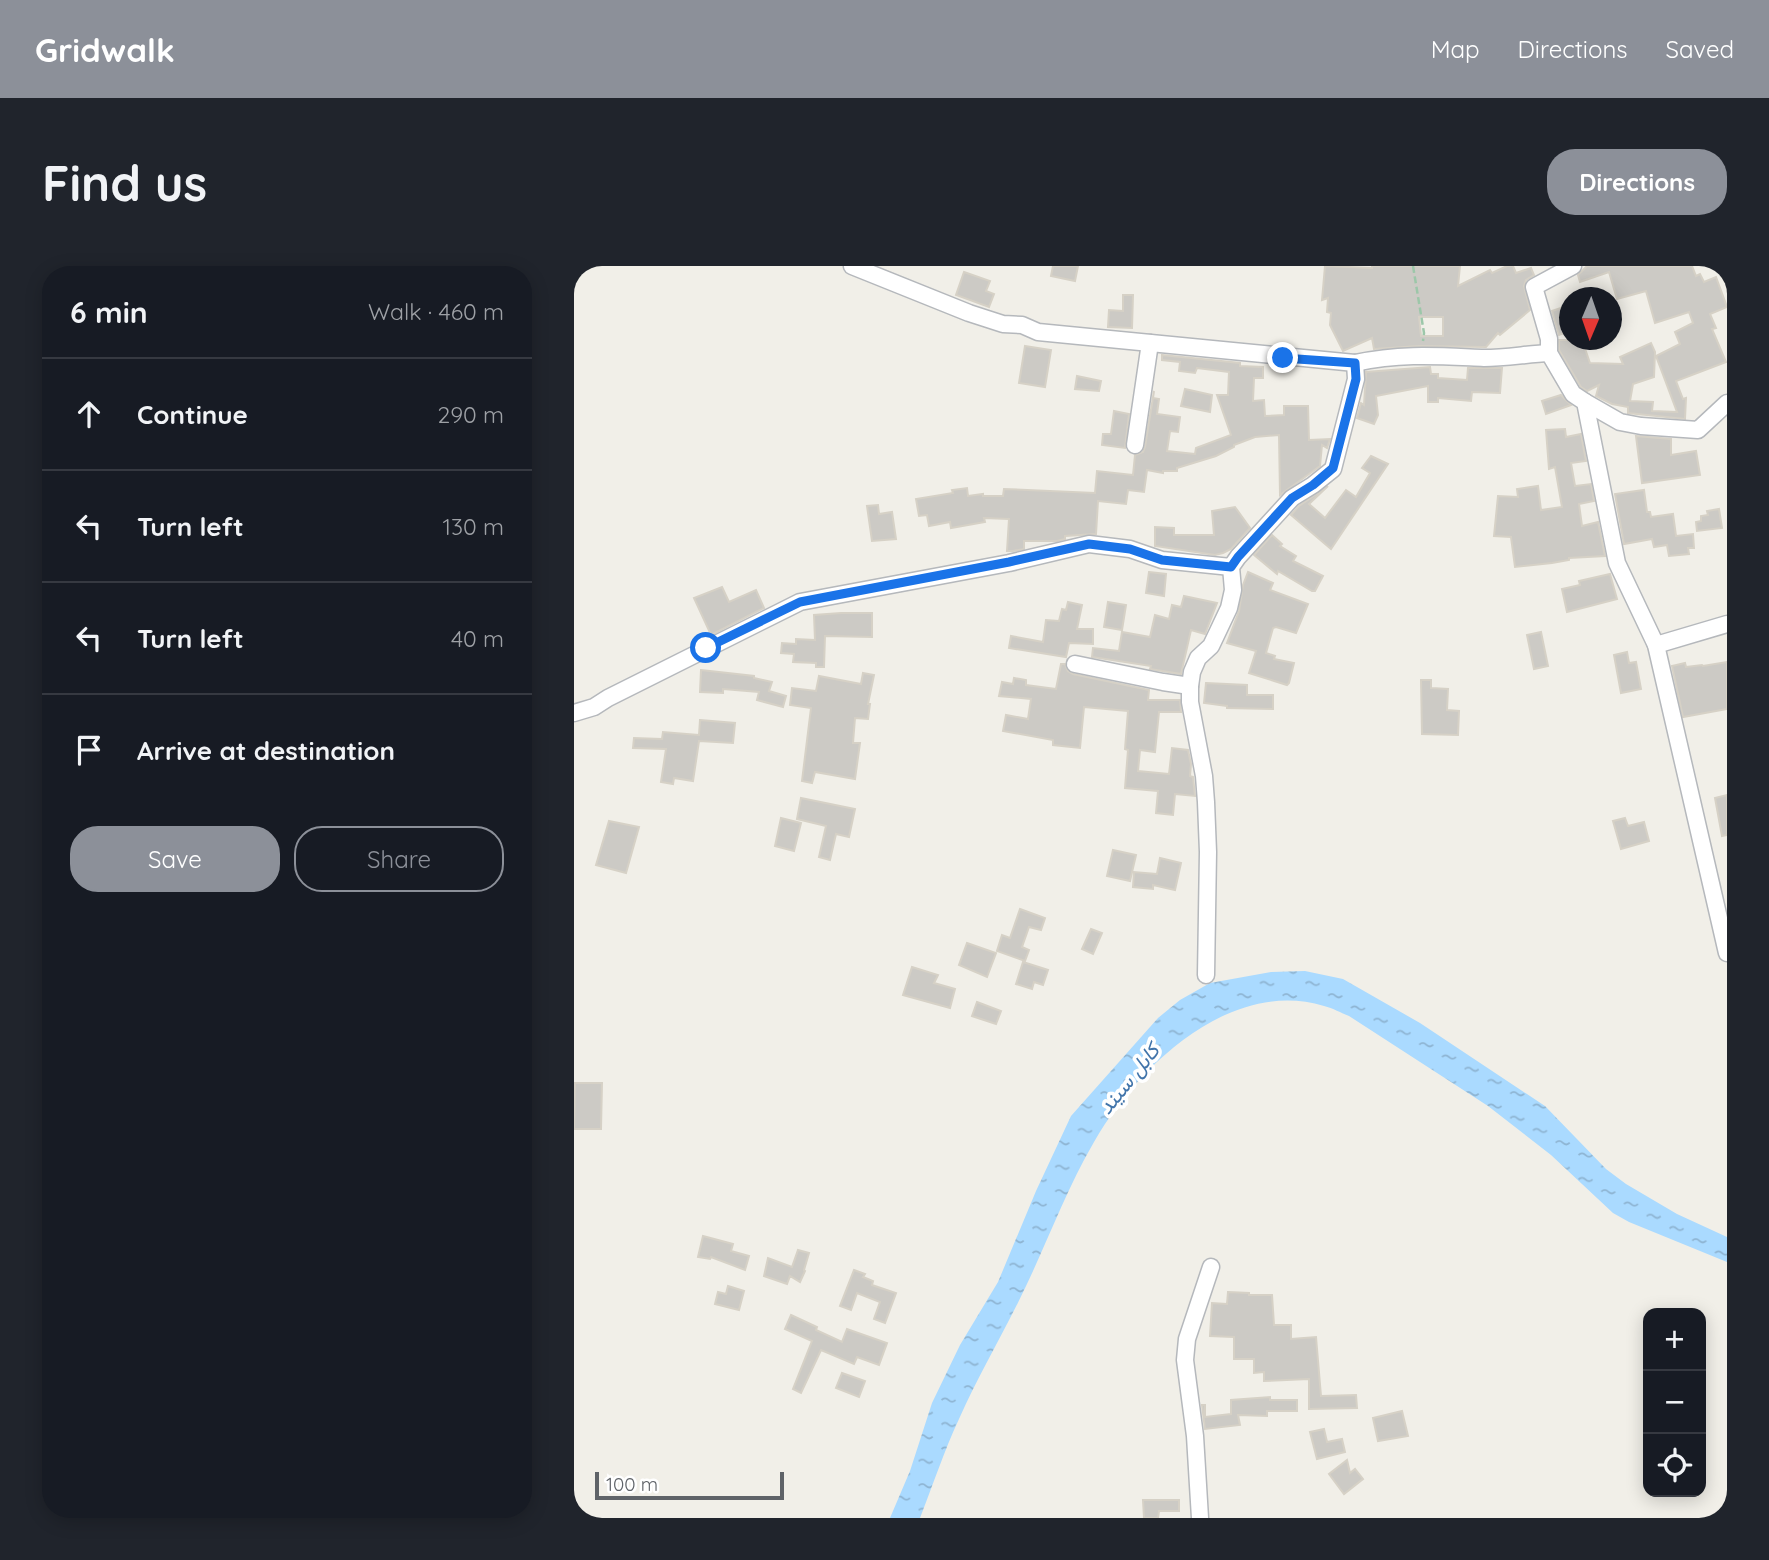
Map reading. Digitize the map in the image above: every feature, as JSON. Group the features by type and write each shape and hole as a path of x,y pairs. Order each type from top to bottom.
{"street":[{"path":"852,266 1003,324 1022,326 1038,332 1355,363 1381,357 1419,354 1487,358 1549,353"},
{"path":"1573,266 1534,287 1549,339 1549,353 1573,394 1620,422 1698,430 1727,402"},
{"path":"1135,445 1150,343"},
{"path":"1206,975 1207,817 1204,776 1190,702 1192,672 1198,658 1211,646 1229,607 1233,590 1231,567 1292,498 1333,468 1356,379 1355,363"},
{"path":"1585,402 1617,563 1656,645 1727,953"},
{"path":"574,713 594,707 632,685 800,602 1030,558 1089,544 1130,549 1162,560 1231,567"},
{"path":"1656,645 1727,624"},
{"path":"1075,664 1190,685"},
{"path":"1199,1518 1195,1436 1185,1360 1187,1339 1211,1267"}],"path":[{"path":"1413,266 1424,333 1419,354"}],"water":[{"name":"کابل سيند","path":"1305,971 1343,979 1420,1023 1545,1106 1606,1169 1626,1184 1677,1214 1727,1237 1727,1262 1613,1213 1551,1155 1488,1106 1349,1016 1324,1006 1289,1000 1254,1005 1221,1017 1190,1035 1134,1085 1112,1114 1075,1177 1018,1303 967,1402 948,1443 920,1518 890,1518 910,1471 932,1403 960,1345 998,1282 1071,1116 1158,1018 1180,1000 1210,983 1271,972"}],"building":[{"path":"1053,266 1078,266 1075,281 1051,276"},
{"path":"1325,266 1460,266 1458,286 1490,270 1492,273 1507,266 1513,266 1516,273 1531,268 1534,275 1526,280 1524,286 1530,310 1500,335 1498,333 1486,347 1419,346 1374,349 1372,338 1343,351 1330,325 1328,298 1322,300","holes":["1419,317 1443,317 1443,336 1421,336"]},
{"path":"1587,266 1692,266 1696,276 1700,274 1704,282 1716,277 1727,307 1710,314 1716,328 1712,329 1726,362 1676,381 1683,399 1686,398 1685,419 1628,413 1628,407 1612,404 1596,396 1599,385 1587,391 1581,387 1559,350 1585,350 1590,363 1623,364 1620,357 1651,343 1655,352 1654,377 1633,384 1630,401 1653,402 1652,411 1677,412 1656,356 1680,344 1675,332 1693,323 1689,312 1655,323 1646,291 1622,298 1622,287 1613,287 1609,272 1580,282 1578,275"},
{"path":"964,272 990,281 986,291 994,294 989,307 956,295"},
{"path":"1123,295 1133,295 1132,328 1108,327 1109,310 1123,311"},
{"path":"1559,309 1559,335 1552,311"},
{"path":"1025,346 1051,350 1045,387 1019,383"},
{"path":"1162,355 1263,367 1263,378 1254,378 1253,401 1264,400 1265,416 1284,415 1284,406 1308,406 1309,440 1330,439 1327,448 1322,445 1320,466 1280,495 1279,435 1255,437 1216,456 1177,468 1177,471 1163,473 1147,470 1144,492 1128,490 1126,504 1098,501 1096,534 1065,536 1065,539 1057,541 1024,541 1024,549 1013,551 1007,551 1009,519 984,518 985,522 951,528 950,522 929,526 927,515 919,516 916,499 953,493 952,490 967,488 968,496 1003,496 1004,489 1095,493 1097,471 1133,475 1135,455 1143,452 1145,447 1154,391 1153,398 1159,399 1157,414 1180,417 1178,432 1170,431 1167,451 1195,454 1196,448 1231,435 1217,395 1228,395 1229,372 1197,368 1195,373 1179,371 1180,362 1162,360"},
{"path":"1430,367 1431,374 1438,374 1438,378 1467,380 1468,368 1502,368 1500,393 1472,392 1471,401 1438,398 1438,402 1428,402 1428,386 1376,396 1378,415 1374,424 1357,418 1361,403 1364,405 1366,372"},
{"path":"1077,376 1101,381 1099,391 1075,389"},
{"path":"1185,389 1212,395 1210,412 1181,406"},
{"path":"1561,395 1571,405 1546,414 1542,401"},
{"path":"1114,411 1129,414 1125,448 1102,445 1103,434 1111,434"},
{"path":"1565,429 1566,437 1581,434 1586,461 1571,463 1575,486 1591,484 1594,501 1579,504 1582,526 1598,522 1605,556 1569,558 1552,563 1515,567 1511,537 1494,536 1498,496 1518,497 1517,489 1538,486 1541,510 1562,507 1555,467 1549,469 1546,430"},
{"path":"1636,436 1671,439 1671,455 1696,451 1700,475 1642,483"},
{"path":"1371,456 1388,464 1331,549 1291,515 1299,506 1328,486 1309,504 1325,518 1346,490 1356,497 1370,473 1362,468"},
{"path":"1644,490 1647,512 1650,512 1651,517 1673,514 1676,536 1693,534 1694,548 1688,548 1689,554 1669,556 1667,545 1654,547 1652,539 1624,544 1615,494"},
{"path":"878,505 879,514 892,512 896,539 872,541 867,506"},
{"path":"1235,507 1250,528 1231,549 1223,553 1215,555 1155,546 1155,527 1174,528 1174,535 1214,535 1212,511"},
{"path":"1719,509 1722,528 1697,531 1696,522 1701,521 1701,516 1708,515 1707,511"},
{"path":"1272,535 1282,544 1280,546 1296,556 1293,561 1323,576 1315,591 1278,571 1277,574 1254,555"},
{"path":"1149,572 1166,574 1164,596 1146,593"},
{"path":"1248,572 1273,583 1270,590 1308,604 1296,633 1273,628 1266,653 1275,656 1274,659 1294,663 1287,685 1249,673 1256,651 1227,643 1239,611"},
{"path":"1610,574 1617,599 1567,612 1562,589 1580,585 1579,581"},
{"path":"722,587 729,602 756,590 764,608 711,635 694,598"},
{"path":"1184,596 1217,603 1205,634 1191,630 1181,674 1150,669 1151,666 1092,657 1093,648 1119,651 1122,632 1150,637 1155,615 1169,619 1172,605 1181,607"},
{"path":"1068,602 1082,605 1077,629 1093,629 1093,644 1069,643 1066,657 1009,648 1011,636 1043,642 1046,620 1059,621 1062,609 1066,610"},
{"path":"1108,602 1126,605 1122,630 1104,627"},
{"path":"872,613 872,637 825,636 824,667 816,667 816,663 793,662 794,654 781,653 782,643 796,644 796,639 815,640 814,615"},
{"path":"1541,632 1548,666 1534,669 1527,635"},
{"path":"1627,652 1629,663 1636,662 1641,689 1621,693 1614,655"},
{"path":"1727,662 1727,709 1683,717 1672,666 1685,663 1686,667 1703,666"},
{"path":"1061,664 1065,664 1073,674 1149,690 1148,700 1180,700 1181,712 1159,712 1155,752 1140,750 1138,771 1169,774 1172,748 1188,750 1195,796 1175,794 1173,815 1156,813 1158,791 1125,788 1128,711 1084,707 1080,748 1053,745 1053,740 1003,731 1006,715 1028,719 1031,699 999,696 1002,682 1013,684 1014,678 1026,680 1026,685 1056,689"},
{"path":"701,670 754,676 772,682 769,691 786,696 783,707 757,700 759,692 723,689 723,693 700,692"},
{"path":"863,673 874,675 868,719 855,718 853,743 860,743 855,779 815,772 812,783 802,781 811,708 790,705 792,688 816,691 819,676 861,684"},
{"path":"1421,680 1431,680 1431,688 1448,689 1447,710 1459,711 1458,735 1422,734"},
{"path":"1206,683 1247,685 1247,695 1273,695 1273,709 1227,708 1204,703"},
{"path":"700,720 735,723 733,743 699,741 693,781 674,778 673,784 661,782 666,749 633,748 634,738 662,739 663,732 699,735"},
{"path":"1727,795 1727,835 1722,836 1715,798"},
{"path":"801,798 855,809 849,837 836,834 830,860 819,857 826,826 797,819"},
{"path":"781,818 801,823 794,851 775,846"},
{"path":"1625,818 1628,826 1644,822 1649,841 1621,849 1613,821"},
{"path":"609,821 639,827 626,873 596,865"},
{"path":"1113,850 1136,855 1130,881 1107,876"},
{"path":"1160,858 1181,863 1175,890 1153,885 1153,889 1133,887 1134,872 1157,874"},
{"path":"1020,909 1045,918 1041,930 1029,927 1022,947 1029,950 1025,961 997,951 1002,935 1010,938"},
{"path":"1091,929 1102,933 1093,954 1082,949"},
{"path":"967,943 996,953 987,977 959,965"},
{"path":"1023,962 1048,970 1043,985 1034,982 1032,989 1016,984"},
{"path":"912,967 938,975 934,983 955,989 950,1008 903,995"},
{"path":"977,1002 1001,1011 996,1024 972,1016"},
{"path":"575,1083 602,1083 601,1129 574,1129"},
{"path":"703,1236 733,1244 731,1251 749,1256 745,1270 711,1257 698,1257"},
{"path":"798,1250 809,1253 800,1282 790,1276 787,1284 764,1276 768,1258 792,1267"},
{"path":"854,1270 865,1274 863,1277 873,1281 872,1285 896,1293 885,1323 874,1319 880,1302 857,1293 851,1310 840,1306"},
{"path":"728,1286 744,1291 739,1310 715,1304 718,1292 726,1294"},
{"path":"1228,1292 1272,1295 1274,1325 1291,1325 1291,1339 1316,1337 1321,1396 1356,1395 1357,1408 1309,1409 1309,1379 1264,1381 1264,1372 1254,1373 1254,1359 1234,1359 1234,1337 1210,1336 1212,1303 1227,1304"},
{"path":"791,1315 842,1342 847,1329 887,1343 879,1365 857,1357 854,1364 821,1350 801,1393 793,1389 812,1341 785,1329"},
{"path":"842,1373 865,1381 859,1397 836,1388"},
{"path":"1270,1397 1270,1400 1297,1400 1297,1411 1267,1411 1267,1416 1238,1415 1240,1425 1205,1429 1202,1405 1205,1405 1205,1417 1231,1414 1231,1400"},
{"path":"1402,1411 1408,1436 1378,1441 1373,1418"},
{"path":"1324,1429 1327,1442 1342,1439 1345,1452 1317,1459 1310,1432"},
{"path":"1347,1460 1350,1473 1355,1469 1363,1479 1344,1494 1329,1474"},
{"path":"1143,1500 1179,1500 1179,1511 1159,1511 1158,1518 1144,1518"}],"route":[{"path":"706,648 800,602 1051,554 1089,544 1130,549 1162,560 1185,564 1231,567 1292,498 1333,468 1356,379 1355,363 1283,358"}]}
